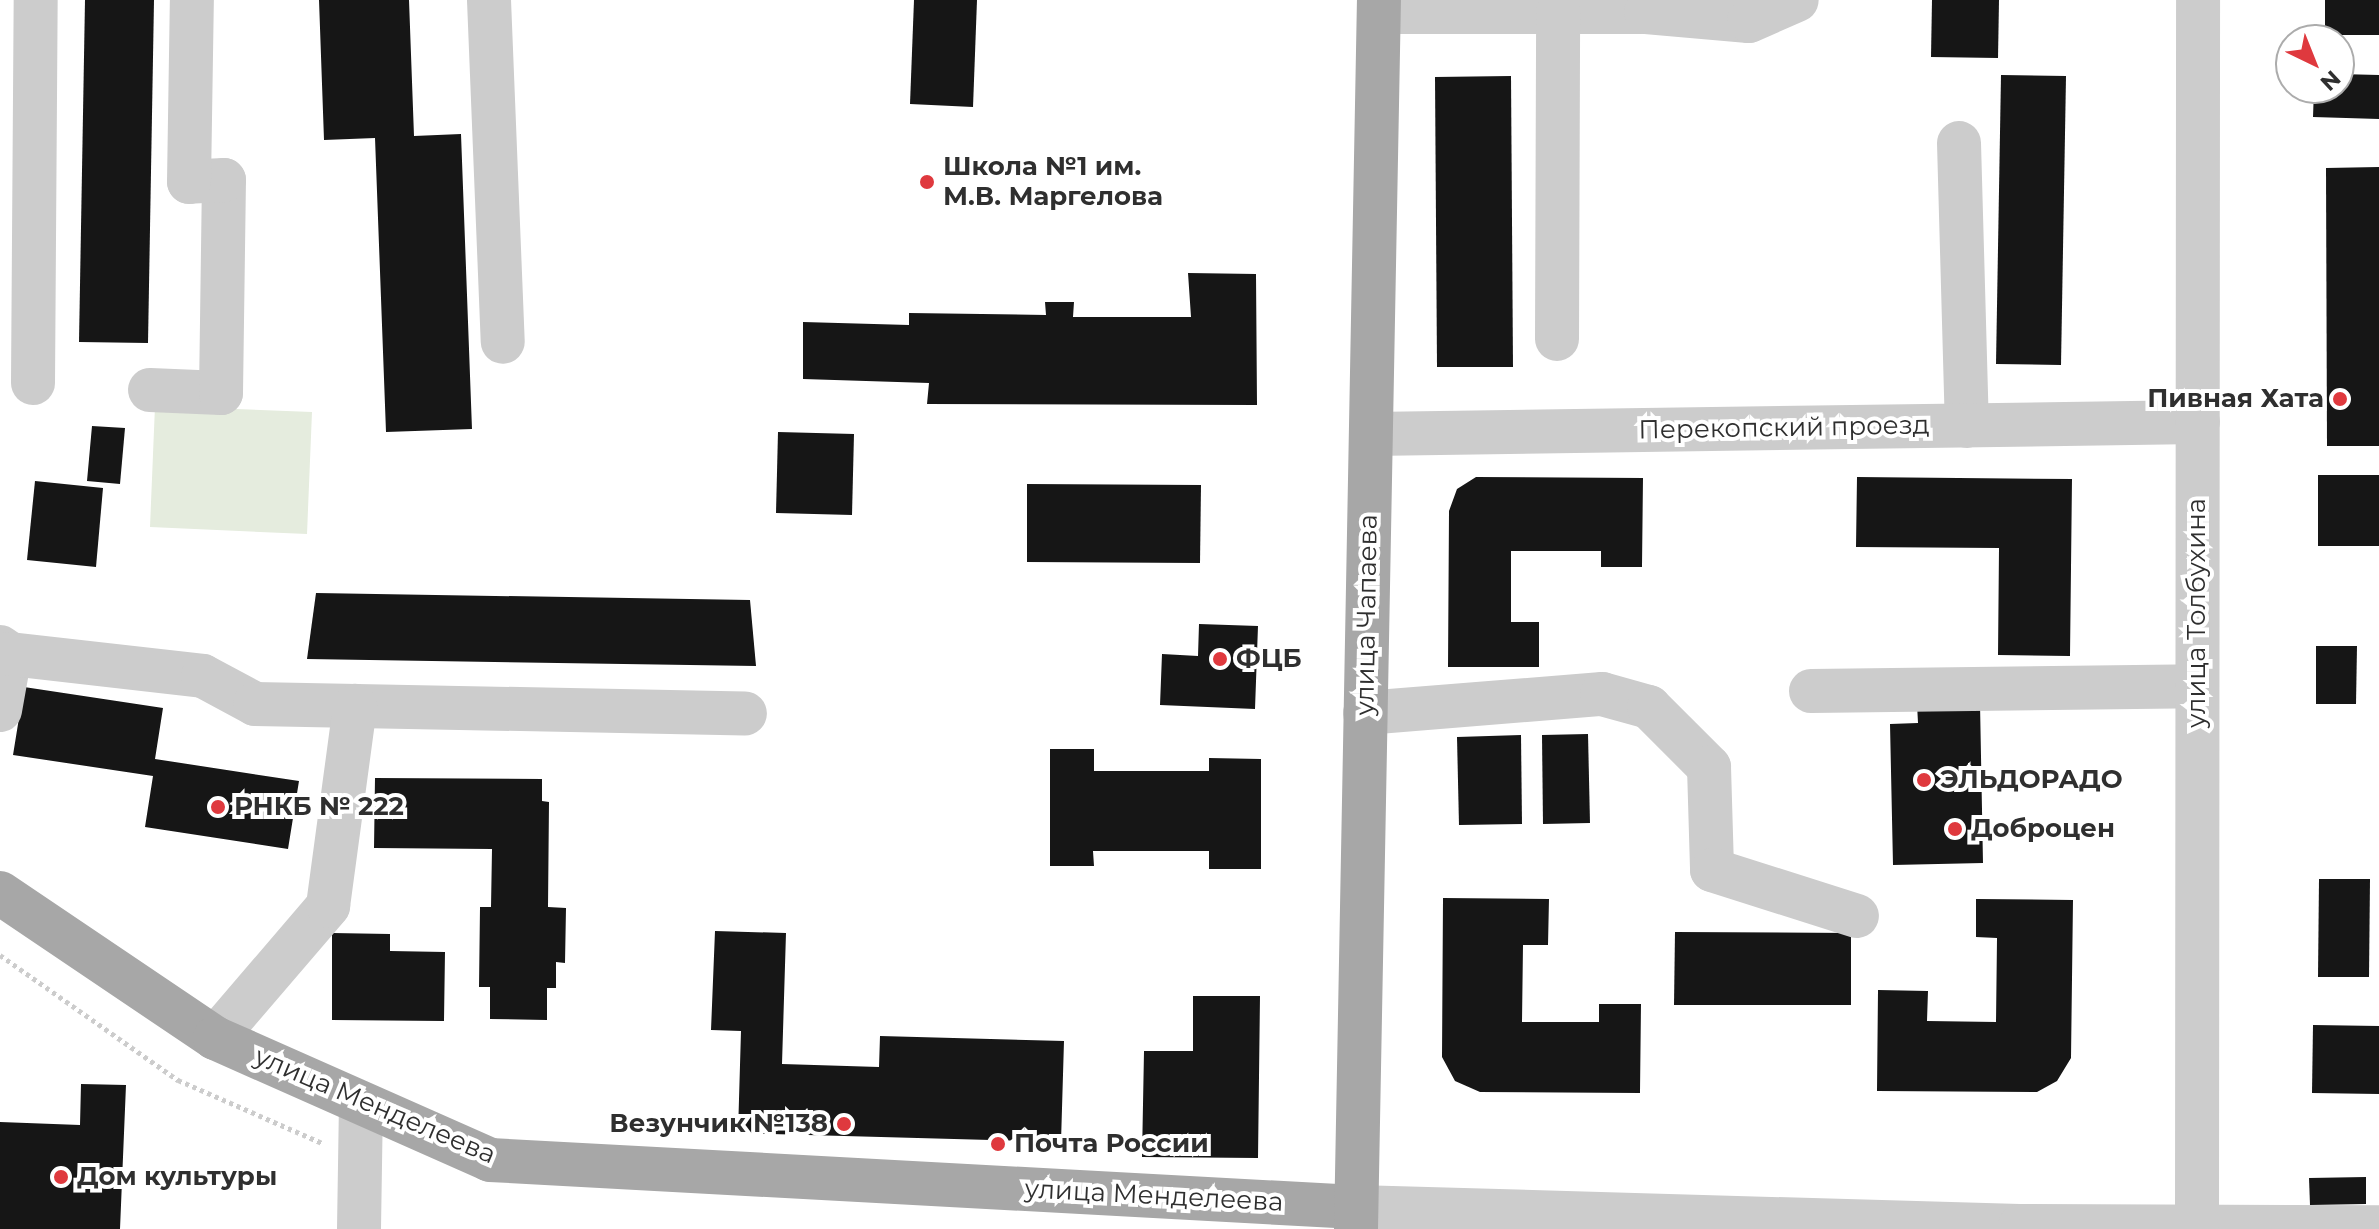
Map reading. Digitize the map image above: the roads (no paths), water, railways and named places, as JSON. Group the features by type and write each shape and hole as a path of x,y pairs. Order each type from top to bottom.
{"main road":[{"name":"улица Чапаева","path":"1356,1218 1379,6"},
{"name":"улица Менделеева","path":"0,893 215,1038 361,1106 490,1160 1356,1218"}],"street":[{"path":"22,372 17,162 36,0"},
{"path":"150,390 221,393 224,180 189,182 192,0"},
{"path":"489,0 503,342"},
{"path":"1379,6 1646,12 1749,21 1797,0"},
{"name":"улица Толбухина","path":"2197,1226 2198,0"},
{"path":"1557,339 1558,12"},
{"path":"1959,143 1967,426"},
{"name":"Перекопский проезд","path":"1371,434 2198,422"},
{"path":"0,710 5,650 203,676 255,704 745,713"},
{"path":"1811,691 2197,686"},
{"path":"1365,713 1602,694 1649,707 1709,767 1712,870 1857,916"},
{"path":"215,1038 328,906 355,706"},
{"path":"359,1229 361,1106"},
{"name":"улица Менделеева","path":"1356,1218 2020,1228 2363,1227"}],"place":[{"name":"Школа №1 им. М.В. Маргелова","path":"927,182"},
{"name":"Пивная Хата","path":"2340,399"},
{"name":"ФЦБ","path":"1220,659"},
{"name":"ЭЛЬДОРАДО","path":"1924,780"},
{"name":"РНКБ № 222","path":"218,807"},
{"name":"Доброцен","path":"1955,829"},
{"name":"Везунчик №138","path":"844,1124"},
{"name":"Почта России","path":"998,1144"},
{"name":"Дом культуры","path":"61,1177"}]}
